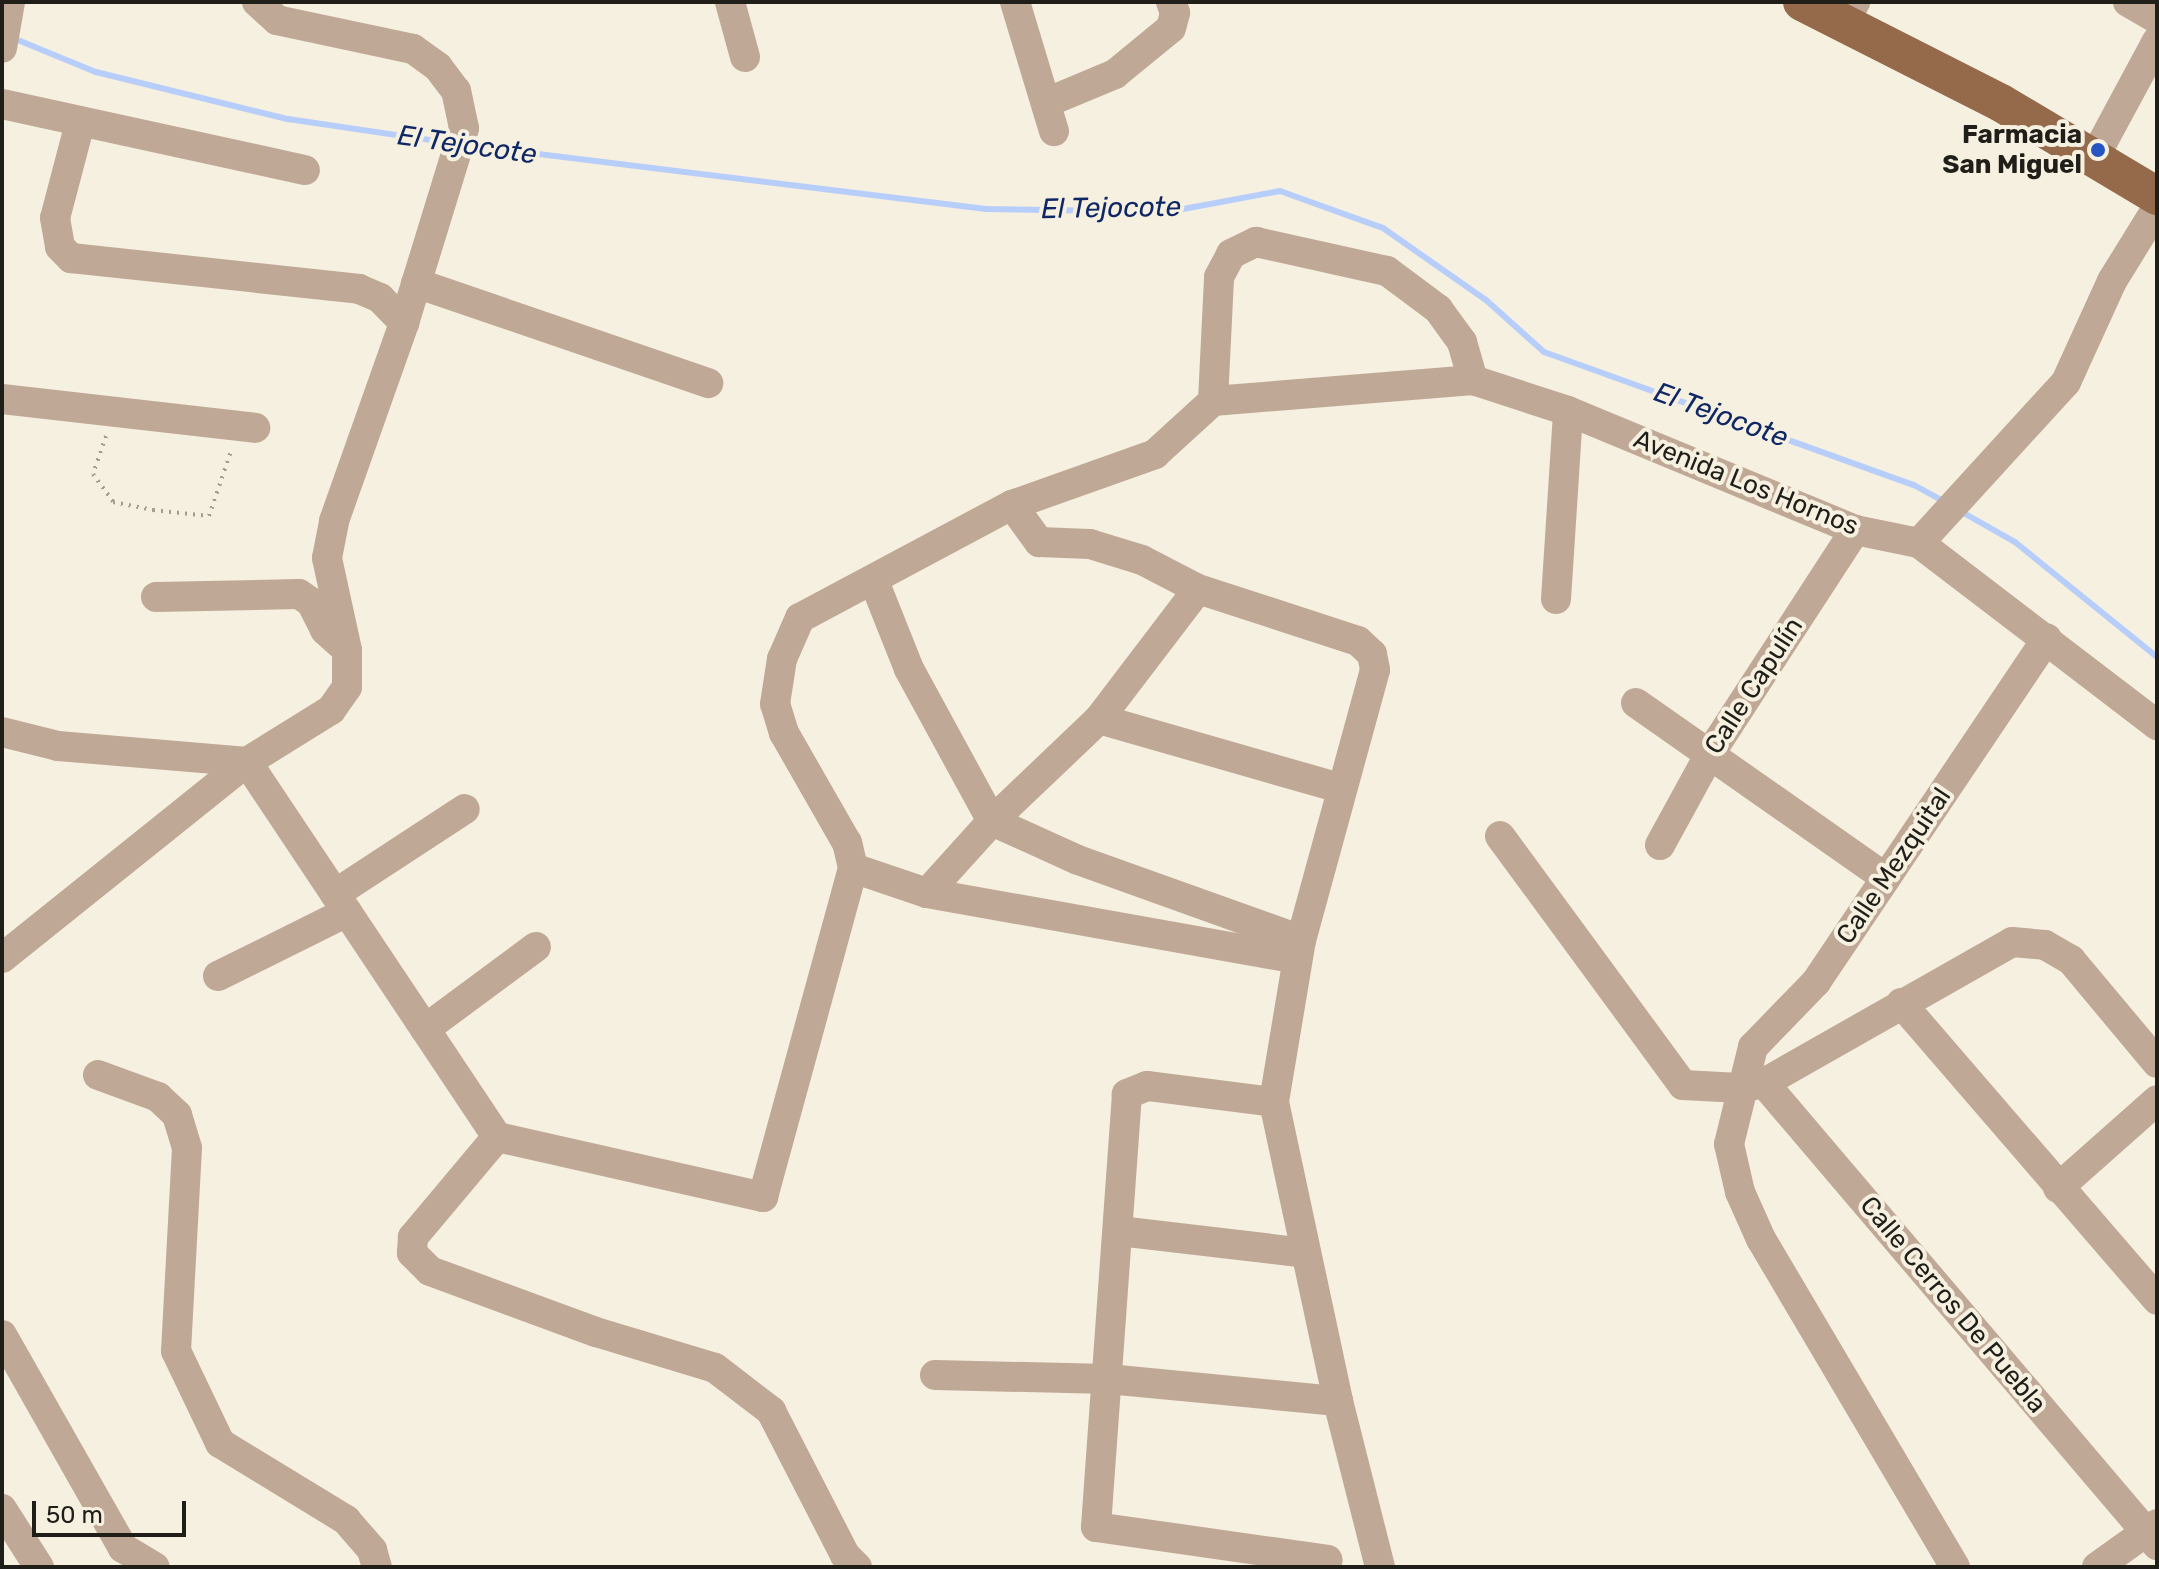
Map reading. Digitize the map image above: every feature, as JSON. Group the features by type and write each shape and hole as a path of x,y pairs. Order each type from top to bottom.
{"main road":[{"path":"1802,2 1850,13 2157,196"}],"street":[{"path":"2,958 247,762 331,710 347,687 347,650 327,558 331,534 404,323 459,144 456,91 438,67 413,49 277,20 257,2"},
{"path":"730,2 745,57"},
{"path":"1015,2 1051,117 1115,74 1171,28 1175,13 1171,2"},
{"path":"2128,2 2157,19"},
{"path":"2094,158 2157,41"},
{"path":"2,104 305,170"},
{"path":"80,123 55,218 60,247 71,258 359,289 380,298 404,323"},
{"path":"1919,543 2066,382 2112,281 2157,208"},
{"path":"247,762 497,1137 763,1197 853,868 847,843 784,733 775,704 782,659 800,618 1012,505 1155,454 1213,401 1473,380 1462,342 1438,309 1387,271 1256,242 1231,254 1219,277 1213,401"},
{"path":"416,283 708,383"},
{"name":"Avenida Los Hornos","path":"1473,380 1568,411 1855,530 1919,543 2157,725"},
{"path":"2,399 247,427"},
{"path":"1556,599 1568,411"},
{"path":"1012,505 1039,542 1090,544 1142,560 1198,589 1367,646 1375,670 1339,788 1299,949 1274,1102 1338,1401 1380,1567"},
{"name":"Calle Capulín","path":"1660,845 1711,752 1855,530"},
{"path":"874,581 909,669 992,821 1078,860 1299,949"},
{"path":"927,893 992,821 1099,719 1198,589"},
{"path":"156,597 299,594 311,602 325,630 347,650"},
{"name":"Calle Mezquital","path":"1955,1567 1745,1204 1729,1144 1752,1086 1753,1047 1816,982 2047,638"},
{"path":"1636,703 1711,752 1886,878"},
{"path":"1099,719 1339,788"},
{"path":"2,732 58,746 247,762"},
{"path":"218,976 341,903 465,809"},
{"path":"1500,836 1683,1085 1752,1086 2012,942 2045,945 2071,960 2157,1063"},
{"path":"853,868 927,893 1299,949"},
{"path":"425,1029 536,947"},
{"path":"1901,1003 2157,1300"},
{"path":"98,1075 158,1097 177,1115 187,1148 176,1351 220,1443 346,1520 372,1550 377,1567"},
{"path":"1274,1102 1147,1086 1127,1094 1096,1527 1327,1564 1369,1530"},
{"name":"Calle Cerros De Puebla","path":"1752,1086 2153,1533"},
{"path":"2058,1188 2157,1100"},
{"path":"497,1137 413,1237 412,1253 430,1271 596,1332 715,1368 771,1411 832,1531 857,1567"},
{"path":"1119,1231 1305,1253"},
{"path":"2,1335 123,1548 155,1567"},
{"path":"935,1375 1108,1379 1338,1401"},
{"path":"2,1509 39,1567"},
{"path":"2097,1567 2153,1533"}],"path":[{"path":"114,411 93,474 113,502 153,510 209,516 247,427"}],"waterway":[{"name":"El Tejocote","path":"13,38 96,72 288,119 451,143"},
{"name":"El Tejocote","path":"466,145 986,209 1167,212 1280,191 1383,228 1486,300 1544,352 1914,485 1945,502"},
{"name":"El Tejocote","path":"1962,512 2015,542 2157,657"}],"place":[{"name":"Farmacia San Miguel","path":"2098,150"}]}
